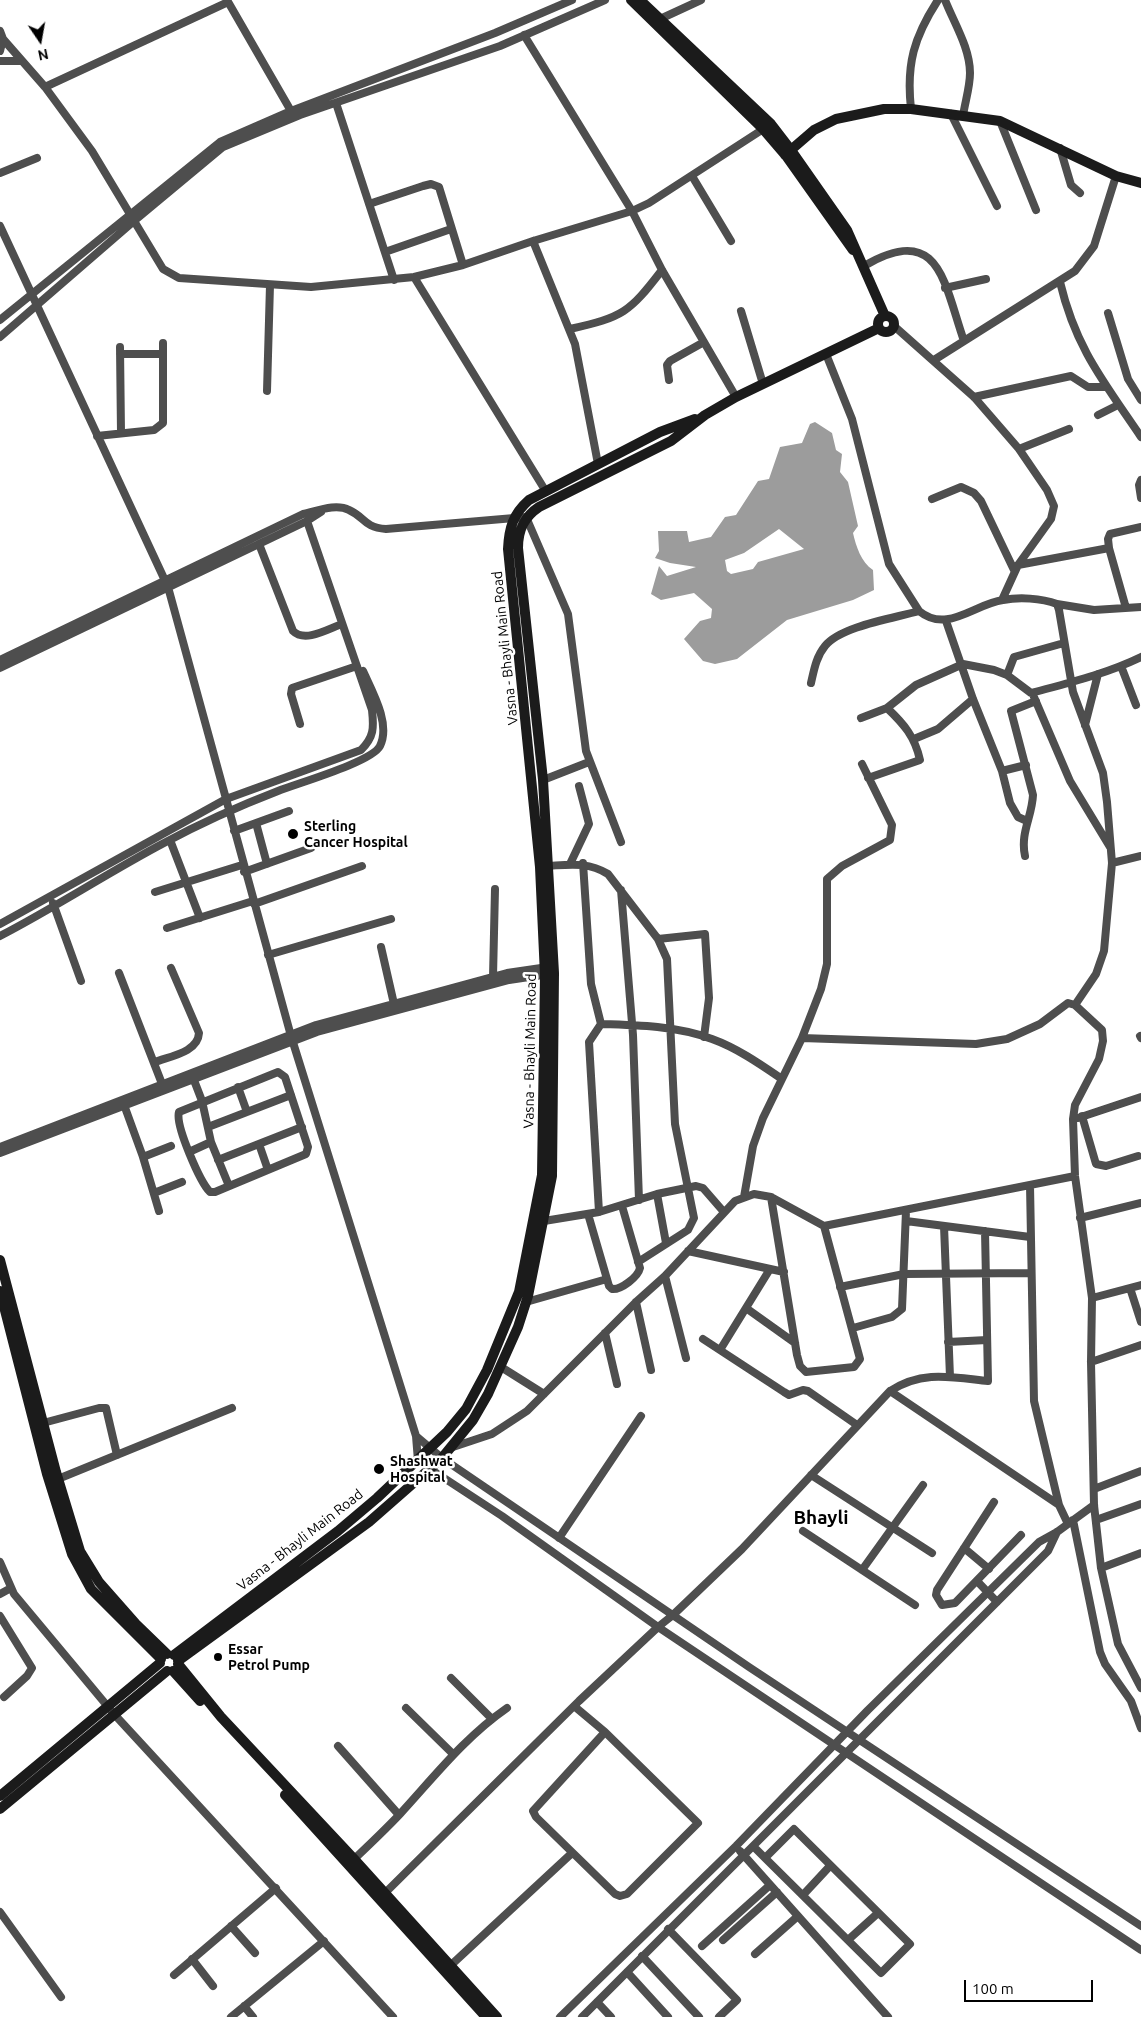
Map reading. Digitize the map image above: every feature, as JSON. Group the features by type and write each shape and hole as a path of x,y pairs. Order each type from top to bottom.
{"main road":[{"path":"631,0 767,127"},
{"path":"640,0 767,127 847,230 885,316 892,319 894,326 888,332 879,328"},
{"path":"788,152 814,130 836,119 876,110 911,109 1000,121 1116,176 1141,183"},
{"path":"879,328 879,320 885,316"},
{"path":"526,517 539,507 671,441 705,415 736,397 879,328"},
{"path":"514,517 529,500 545,490 660,432 705,415"},
{"name":"Vasna - Bhayli Main Road","path":"514,517 509,532 508,549 544,866"},
{"name":"Vasna - Bhayli Main Road","path":"169,1662 369,1522 442,1458 473,1420 501,1366 526,1302 552,1176 549,971 544,866 543,780 518,548 518,534 526,517"},
{"name":"Vasna - Bhayli Main Road","path":"0,1809 169,1662 338,1531 430,1450 461,1415 497,1350 519,1292 542,1175 549,971"},
{"path":"0,1260 43,1423 54,1481"},
{"path":"0,1291 54,1481 72,1529 90,1569 169,1662 222,1717 486,2017"},
{"name":"Vasna - Bhayli Main Road","path":"0,1796 112,1711"},
{"path":"351,1862 385,1893 496,2017"}],"street":[{"path":"0,337 131,217 220,142 291,111 495,33 572,0"},
{"path":"0,320 223,147 300,115 524,36 605,0"},
{"path":"660,19 701,0"},
{"path":"911,109 909,71 914,46 923,23 938,0"},
{"path":"945,0 965,49 969,64 970,75 963,116"},
{"path":"45,87 227,1 291,111 300,115"},
{"path":"2,35 21,61 45,87 92,151 163,269 179,278 311,287 394,280 463,265 649,204 767,127"},
{"path":"0,51 2,35"},
{"path":"524,36 632,211 662,270 736,397"},
{"path":"0,61 21,61"},
{"path":"336,103 394,280"},
{"path":"951,114 997,206"},
{"path":"1000,121 1036,210"},
{"path":"1060,148 1071,186 1080,193"},
{"path":"0,173 37,158"},
{"path":"692,176 732,241"},
{"path":"934,360 1032,296 1060,282 1075,271 1087,258 1099,231 1116,176"},
{"path":"369,204 431,184 438,187 463,265"},
{"path":"0,226 167,583 253,903 292,1039 416,1436 418,1461 658,1626 1141,1950"},
{"path":"385,252 451,229"},
{"path":"533,241 570,329 598,464"},
{"path":"863,263 893,251 910,249 922,252 932,260 945,288 964,341"},
{"path":"570,329 596,323 624,313 637,303 662,270"},
{"path":"414,277 545,490"},
{"path":"945,288 986,279"},
{"path":"1060,282 1076,333 1086,356 1141,437"},
{"path":"267,391 270,285"},
{"path":"741,311 763,384"},
{"path":"1108,313 1128,379 1141,400"},
{"path":"894,326 974,397 1019,449 1047,490 1054,506 1047,526 1016,567 1002,600"},
{"path":"669,380 666,365 704,342"},
{"path":"97,436 154,430 163,423 163,343"},
{"path":"121,433 120,350 163,354"},
{"path":"826,354 852,419 889,564 920,611 927,617 946,620 1002,600 1031,599 1094,610 1141,606"},
{"path":"974,397 1071,376 1088,387 1106,387"},
{"path":"1098,415 1118,405"},
{"path":"1019,449 1069,429"},
{"path":"1141,480 1139,486 1141,498"},
{"path":"932,499 961,487 974,493 981,501 1016,567"},
{"path":"0,668 303,514 339,507 350,510 366,524 386,529 526,517 568,614 586,751 621,842"},
{"path":"0,660 167,583 259,544 307,521 325,510"},
{"path":"0,924 226,799 361,750 367,744 373,736 372,710 307,521"},
{"path":"1126,608 1108,539 1110,534 1141,527"},
{"path":"259,544 293,631 298,636 306,637 342,624"},
{"path":"1016,567 1110,548"},
{"path":"0,936 170,840 229,810 310,778 357,763 373,754 380,747 383,737 377,705 336,604"},
{"path":"1057,604 1071,683 1102,773 1108,802 1112,864 1104,951 1096,974 1074,1005"},
{"path":"811,683 817,657 832,639 855,629 920,611"},
{"path":"946,620 963,664 973,699 1002,771 1010,803 1018,817 1027,821"},
{"path":"1007,675 1014,657 1064,643"},
{"path":"1031,693 1071,683 1122,666 1141,656"},
{"path":"861,718 887,708 916,685 963,664 994,670 1007,675 1031,693 1036,701 1070,781 1111,848"},
{"path":"300,724 291,694 292,688 357,666"},
{"path":"1122,666 1136,705"},
{"path":"1084,725 1098,674"},
{"path":"914,739 938,729 973,699"},
{"path":"1025,856 1022,844 1033,795 1011,711 1036,701"},
{"path":"868,778 920,760 914,739 907,726 887,708"},
{"path":"543,780 589,762"},
{"path":"744,1196 753,1146 802,1038 821,990 828,964 827,878 842,866 890,840 892,825 862,764"},
{"path":"1002,771 1026,765"},
{"path":"570,864 589,824 579,786"},
{"path":"234,831 289,811"},
{"path":"256,823 267,864"},
{"path":"170,840 200,918"},
{"path":"155,892 243,868 267,864 311,848"},
{"path":"1112,864 1141,856"},
{"path":"544,866 583,863 598,867 608,874 658,939 665,951 668,968 674,1124 694,1218 688,1230 638,1262"},
{"path":"583,863 590,984 601,1024 589,1042 599,1212"},
{"path":"167,928 253,903 362,866"},
{"path":"493,976 495,889"},
{"path":"621,890 632,1024 639,1200"},
{"path":"51,896 81,982"},
{"path":"268,955 391,919"},
{"path":"658,939 705,934 709,998 704,1037"},
{"path":"382,948 394,1004"},
{"path":"155,1062 195,1047 198,1040 198,1033 171,968"},
{"path":"292,1039 316,1025 493,976 549,971"},
{"path":"0,1153 123,1103 292,1039 509,980 549,971"},
{"path":"119,973 164,1087"},
{"path":"802,1038 976,1044 1007,1039 1040,1024 1063,1005 1074,1005 1102,1030 1103,1041 1098,1059 1075,1105 1073,1119 1075,1176 1092,1298 1091,1362 1094,1505 1101,1568 1118,1644 1141,1688"},
{"path":"601,1024 632,1024 669,1028 704,1037 751,1058 782,1079"},
{"path":"278,1072 285,1077 308,1147 306,1154 215,1192 210,1192 189,1152 178,1114 202,1101 238,1087 278,1072"},
{"path":"193,1076 202,1101 211,1142 229,1186"},
{"path":"238,1087 247,1112"},
{"path":"208,1128 291,1095"},
{"path":"1073,1119 1141,1097"},
{"path":"0,1147 123,1103"},
{"path":"123,1103 143,1157 159,1211"},
{"path":"1082,1116 1096,1164 1106,1166 1138,1156"},
{"path":"218,1160 302,1127"},
{"path":"189,1152 211,1142"},
{"path":"259,1144 268,1170"},
{"path":"143,1157 172,1146"},
{"path":"450,1448 492,1434 527,1411 664,1276 723,1211 744,1196 754,1194 771,1197 824,1226 1075,1176"},
{"path":"154,1193 182,1182"},
{"path":"1030,1185 1034,1401 1059,1505"},
{"path":"544,1221 599,1212 657,1194 688,1187 703,1188 723,1211"},
{"path":"657,1194 666,1243"},
{"path":"771,1197 795,1343 802,1370 806,1372 854,1368 860,1359 824,1226"},
{"path":"1080,1218 1141,1203"},
{"path":"588,1214 607,1279 612,1289 618,1289 638,1274 640,1268 622,1206"},
{"path":"853,1328 898,1314 902,1309 906,1211"},
{"path":"906,1221 1030,1237"},
{"path":"944,1226 950,1377"},
{"path":"385,1893 574,1706 658,1626 674,1615 768,1522 890,1391 903,1383 932,1376 988,1381 985,1231"},
{"path":"688,1251 784,1272"},
{"path":"720,1350 770,1269"},
{"path":"840,1287 904,1274 1031,1273"},
{"path":"664,1276 686,1358"},
{"path":"526,1302 607,1279"},
{"path":"1092,1298 1141,1285"},
{"path":"1130,1288 1141,1322"},
{"path":"636,1302 651,1370"},
{"path":"746,1308 795,1343"},
{"path":"605,1333 617,1384"},
{"path":"703,1339 784,1392 789,1394 803,1390 808,1392 857,1425"},
{"path":"948,1342 987,1340"},
{"path":"1091,1362 1141,1345"},
{"path":"501,1366 544,1394"},
{"path":"890,1391 1059,1505 1071,1522 1100,1652 1105,1664 1130,1701 1141,1728"},
{"path":"43,1423 99,1408 106,1408 117,1455"},
{"path":"54,1481 232,1408"},
{"path":"560,1538 641,1416"},
{"path":"416,1436 430,1450 560,1538 1141,1926"},
{"path":"1094,1489 1141,1471"},
{"path":"811,1475 932,1553"},
{"path":"862,1570 923,1485"},
{"path":"994,1502 937,1590 938,1600 942,1605 955,1603 1021,1535"},
{"path":"1096,1520 1141,1504"},
{"path":"560,2017 736,1846 835,1744 1038,1542 1057,1532 1094,1505"},
{"path":"803,1531 915,1605"},
{"path":"582,2017 1048,1550 1057,1532"},
{"path":"964,1548 989,1569"},
{"path":"1101,1568 1141,1553"},
{"path":"0,1562 11,1588 33,1619 112,1711 393,2017"},
{"path":"977,1581 996,1602"},
{"path":"0,1594 11,1588"},
{"path":"0,1616 32,1668 27,1676 4,1697"},
{"path":"451,1678 492,1719"},
{"path":"574,1706 605,1732 698,1823 626,1894 620,1896 615,1894 536,1818 533,1811 605,1732"},
{"path":"406,1708 453,1754"},
{"path":"351,1862 399,1815 453,1754 507,1708"},
{"path":"338,1746 399,1815"},
{"path":"753,1846 765,1858 803,1895 881,1973 910,1944 830,1867 794,1829 765,1858"},
{"path":"736,1846 888,2017"},
{"path":"450,1966 572,1853"},
{"path":"803,1895 830,1867"},
{"path":"702,1946 770,1885"},
{"path":"174,1975 276,1888"},
{"path":"723,1940 777,1892"},
{"path":"0,1912 61,1997"},
{"path":"848,1940 878,1913"},
{"path":"755,1954 798,1916"},
{"path":"231,1926 255,1953"},
{"path":"668,1929 738,2000 719,2017"},
{"path":"231,2017 324,1941"},
{"path":"642,1956 699,2017"},
{"path":"192,1959 213,1986"},
{"path":"627,1972 668,2017"},
{"path":"597,2002 611,2017"},
{"path":"244,2006 253,2017"}],"shaded area":[{"path":"815,422 832,433 836,450 842,454 840,472 848,482 858,526 853,533 862,558 873,570 874,590 853,600 787,620 737,659 715,664 703,661 684,639 700,621 711,618 712,609 694,593 661,600 651,594 659,566 667,576 696,567 670,563 655,558 659,551 658,531 687,531 689,542 711,537 725,517 736,515 758,481 769,479 780,447 802,443 810,424","holes":["779,529 804,549 758,562 753,569 731,574 727,571 725,560 744,553"]}],"place":[{"name":"Sterling Cancer Hospital","path":"293,834"},
{"name":"Shashwat Hospital","path":"379,1469"},
{"name":"Essar Petrol Pump","path":"218,1657"}],"district":[{"name":"Bhayli","path":"821,1518"}]}
